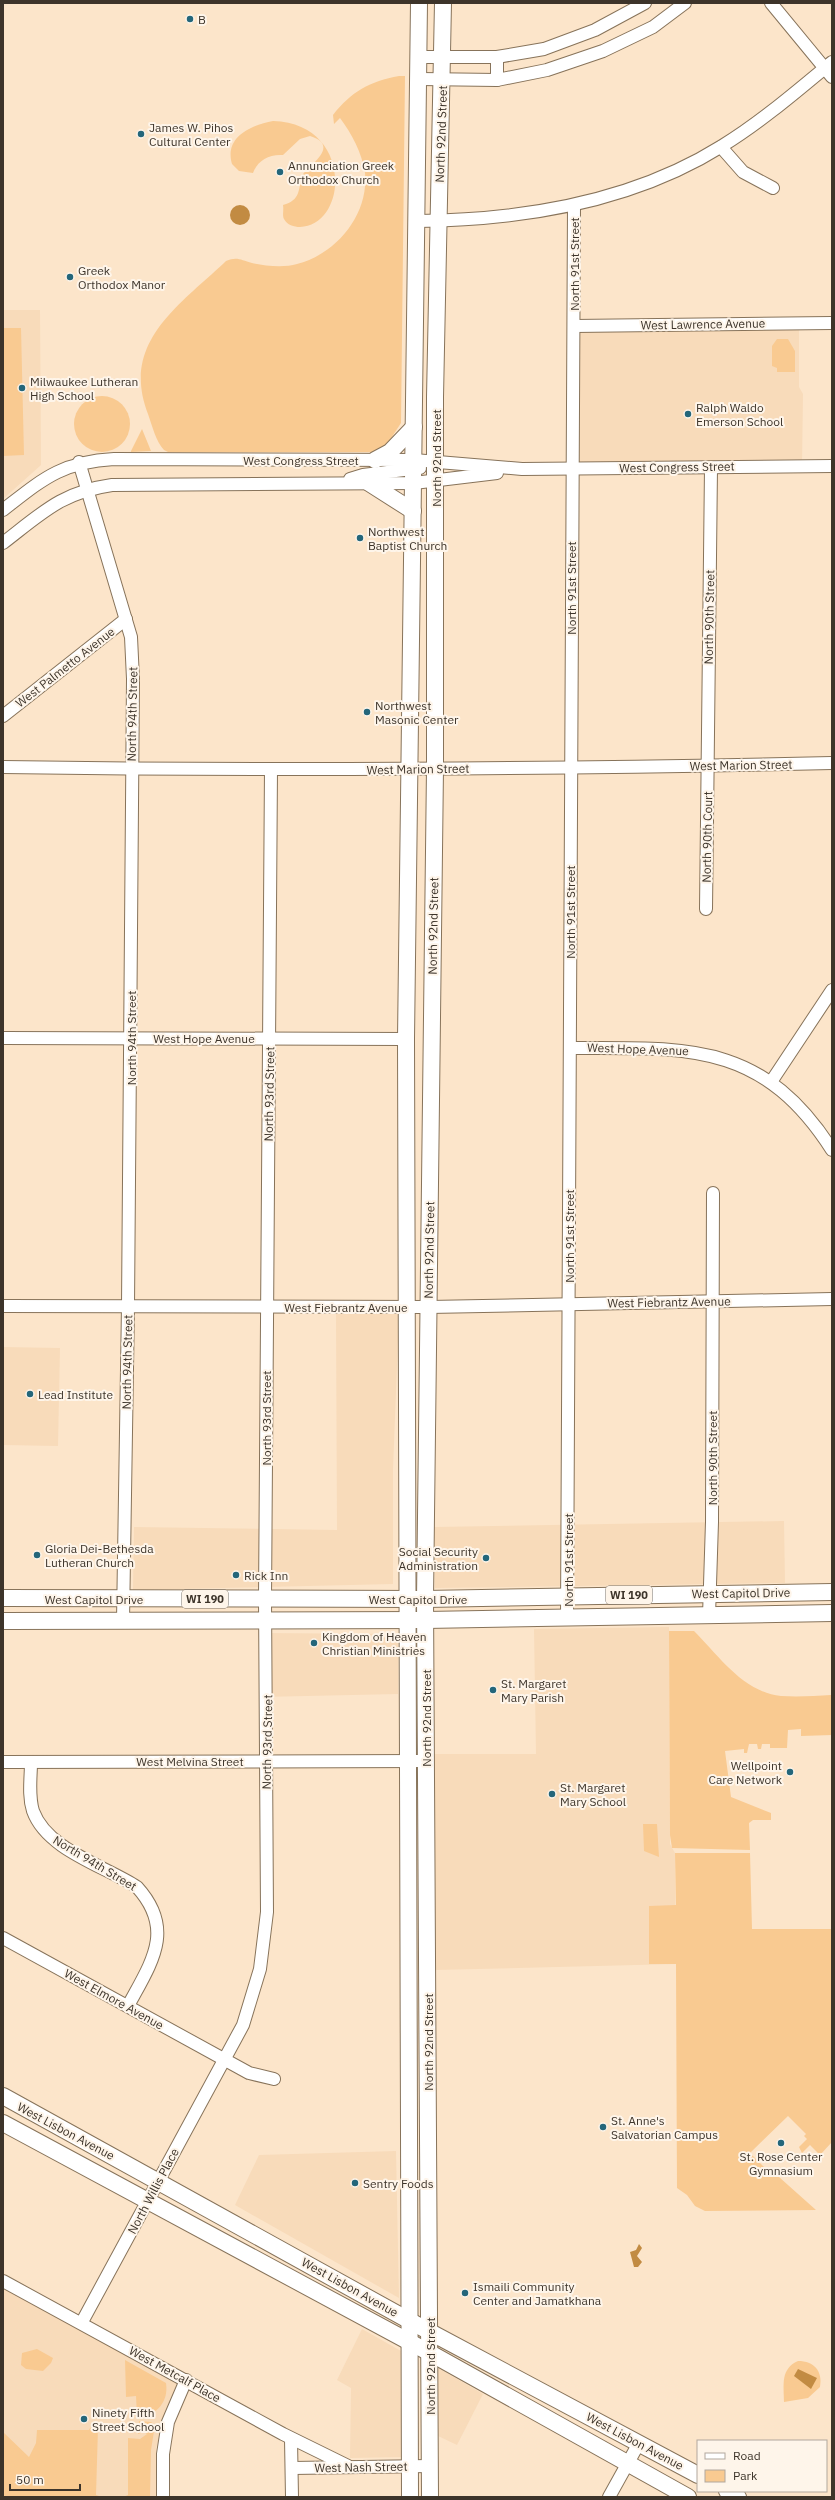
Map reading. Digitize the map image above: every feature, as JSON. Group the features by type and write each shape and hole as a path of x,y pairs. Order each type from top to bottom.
{"main road":[{"name":"North 92nd Street","path":"410,2497 408,2343 406,1039 420,79 419,3"},
{"name":"North 92nd Street","path":"430,2497 426,1610 435,768 438,221 443,57 443,3"},
{"path":"375,460 390,452 414,427"},
{"path":"369,483 413,511"},
{"name":"West Capitol Drive","path":"3,1598 265,1599 407,1610 426,1610 504,1606 514,1598 832,1592"},
{"name":"West Capitol Drive","path":"3,1621 351,1621 407,1610 567,1618 832,1613"},
{"name":"West Lisbon Avenue","path":"3,2096 158,2180 430,2332 697,2474"},
{"name":"West Lisbon Avenue","path":"3,2124 408,2343 430,2353 688,2497"},
{"path":"408,2152 429,2151"}],"street":[{"path":"420,58 497,57 544,49 594,30 645,3"},
{"path":"420,79 497,80 547,70 603,51 654,27 685,3"},
{"path":"417,221 506,217 574,206 648,182 721,147 829,69 771,3"},
{"path":"497,57 497,80"},
{"path":"721,147 743,172 773,188"},
{"name":"North 91st Street","path":"567,1618 570,768 574,206"},
{"name":"West Lawrence Avenue","path":"574,326 832,323"},
{"name":"West Congress Street","path":"3,510 48,476 79,462 114,459 375,460 414,470 436,480 522,469"},
{"name":"North 94th Street","path":"79,462 131,637 134,679 128,1306 122,1621"},
{"name":"West Congress Street","path":"3,543 52,505 86,489 112,485 340,482 369,483 436,463 522,469 832,466"},
{"name":"North 90th Street","path":"708,766 711,468"},
{"path":"340,482 363,475 414,470"},
{"name":"West Palmetto Avenue","path":"3,716 126,619"},
{"name":"West Marion Street","path":"3,767 271,770 570,768 832,763"},
{"name":"North 90th Court","path":"706,909 708,766"},
{"name":"North 93rd Street","path":"225,2060 243,2025 253,1996 264,1945 267,1621 265,1599 266,1307 270,1038 271,770"},
{"path":"771,1082 832,990"},
{"name":"West Hope Avenue","path":"3,1038 406,1039"},
{"name":"West Hope Avenue","path":"570,1048 665,1048 698,1052 734,1063 771,1082 798,1104 816,1126 832,1150"},
{"path":"712,1301 713,1192"},
{"name":"West Fiebrantz Avenue","path":"3,1306 429,1307 832,1299"},
{"name":"North 90th Street","path":"709,1616 712,1301"},
{"name":"West Melvina Street","path":"3,1762 426,1761"},
{"name":"North 94th Street","path":"31,1762 30,1794 33,1810 50,1837 137,1887 148,1898 154,1912 158,1926 155,1954 128,2006"},
{"name":"West Elmore Avenue","path":"3,1938 225,2060 249,2072 274,2079"},
{"name":"North Willis Place","path":"82,2322 146,2201 225,2060"},
{"name":"West Metcalf Place","path":"3,2281 82,2322 291,2439 348,2466"},
{"path":"163,2497 163,2454 168,2422 186,2380"},
{"path":"291,2439 292,2497"},
{"path":"610,2497 639,2443"},
{"name":"West Nash Street","path":"292,2468 430,2466"}],"shaded area":[{"path":"240,205 247,208 250,215 247,222 240,225 233,222 230,215 233,208"},
{"name":"Milwaukee Lutheran High School","path":"3,310 40,310 41,465 3,499"},
{"name":"Ralph Waldo Emerson School","path":"799,323 799,387 803,394 802,466 572,468 574,326"},
{"path":"336,1314 399,1314 393,1469 393,1584 133,1590 134,1527 337,1530"},
{"path":"3,1347 60,1348 58,1446 3,1445"},
{"path":"784,1521 785,1583 435,1588 434,1527"},
{"name":"St. Margaret Mary School","path":"669,1627 670,1844 675,1853 676,1964 435,1970 434,1754 536,1754 534,1629"},
{"path":"260,1633 398,1634 398,1694 261,1697"},
{"path":"396,2151 399,2298 235,2205 259,2155"},
{"path":"639,2244 642,2248 637,2256 642,2262 638,2267 634,2267 630,2252 636,2250"},
{"name":"Ninety Fifth Street School","path":"3,2287 177,2383 156,2448 156,2497 3,2497"},
{"path":"362,2329 401,2351 404,2457 350,2458 351,2388 337,2380"},
{"path":"438,2368 483,2394 457,2445 436,2435"},
{"path":"798,2369 817,2378 811,2389 794,2376"}],"green space":[{"path":"399,76 405,76 401,423 382,452 168,452 164,450 154,433 141,389 142,366 148,346 159,327 190,293 226,261 236,259 269,266 292,265 311,259 337,242 356,218 362,204 365,189 365,173 362,158 349,131 340,118 334,124 333,115 354,94 370,84"},
{"path":"273,121 299,126 318,138 321,142 310,136 300,139 283,155 269,157 261,161 253,173 239,171 232,164 231,155 232,146 236,140 248,129"},
{"path":"323,146 330,155 335,174 334,193 328,210 316,222 295,227 287,223 284,219 283,205 289,203 296,197 302,176 320,157 323,151"},
{"path":"3,328 21,328 24,455 3,456"},
{"path":"777,339 788,339 795,351 795,372 777,372 777,368 772,366 772,346"},
{"path":"96,396 108,396 118,400 126,408 130,418 130,430 126,440 118,448 108,452 96,452 86,448 78,440 74,430 74,418 78,408 86,400"},
{"path":"142,429 151,451 131,452 131,451"},
{"path":"669,1631 694,1631 722,1661 743,1680 755,1688 767,1693 781,1696 831,1695 832,1735 801,1736 801,1729 788,1730 787,1748 770,1748 770,1744 762,1744 761,1749 758,1749 757,1744 749,1744 747,1753 744,1753 744,1749 725,1751 731,1797 771,1813 771,1820 753,1820 749,1823 750,1850 672,1848 670,1835"},
{"path":"643,1824 657,1824 659,1857 644,1851"},
{"path":"675,1853 750,1853 752,1929 832,1929 832,2142 820,2155 810,2145 802,2153 799,2147 807,2139 804,2136 806,2134 788,2116 750,2153 769,2172 772,2169 777,2172 774,2177 779,2177 816,2210 705,2211 695,2206 687,2195 677,2188 676,1964 649,1964 649,1906 676,1905"},
{"path":"37,2349 53,2358 51,2363 43,2371 26,2369 21,2365 22,2353"},
{"path":"125,2360 166,2383 163,2402 160,2407 150,2414 137,2416 136,2396 126,2397"},
{"path":"798,2361 804,2361 816,2368 820,2376 820,2387 808,2398 784,2402 784,2378 788,2368"},
{"path":"139,2421 151,2422 155,2425 151,2450 150,2497 123,2497 128,2495 128,2438 140,2439 147,2434 144,2432 138,2434"},
{"path":"90,2428 98,2428 96,2495 102,2497 3,2497 3,2432 29,2457 36,2443 37,2430 89,2430"}],"place":[{"name":"B","path":"190,19"},
{"name":"James W. Pihos Cultural Center","path":"141,134"},
{"name":"Annunciation Greek Orthodox Church","path":"280,172"},
{"name":"Greek Orthodox Manor","path":"70,277"},
{"name":"Milwaukee Lutheran High School","path":"22,388"},
{"name":"Ralph Waldo Emerson School","path":"688,414"},
{"name":"Northwest Baptist Church","path":"360,538"},
{"name":"Northwest Masonic Center","path":"367,712"},
{"name":"Lead Institute","path":"30,1394"},
{"name":"Gloria Dei-Bethesda Lutheran Church","path":"37,1555"},
{"name":"Social Security Administration","path":"486,1558"},
{"name":"Rick Inn","path":"236,1575"},
{"name":"Kingdom of Heaven Christian Ministries","path":"314,1643"},
{"name":"St. Margaret Mary Parish","path":"493,1690"},
{"name":"Wellpoint Care Network","path":"790,1772"},
{"name":"St. Margaret Mary School","path":"552,1794"},
{"name":"St. Anne's Salvatorian Campus","path":"603,2127"},
{"name":"St. Rose Center Gymnasium","path":"781,2143"},
{"name":"Sentry Foods","path":"355,2183"},
{"name":"Ismaili Community Center and Jamatkhana","path":"465,2293"},
{"name":"Ninety Fifth Street School","path":"84,2419"}]}
